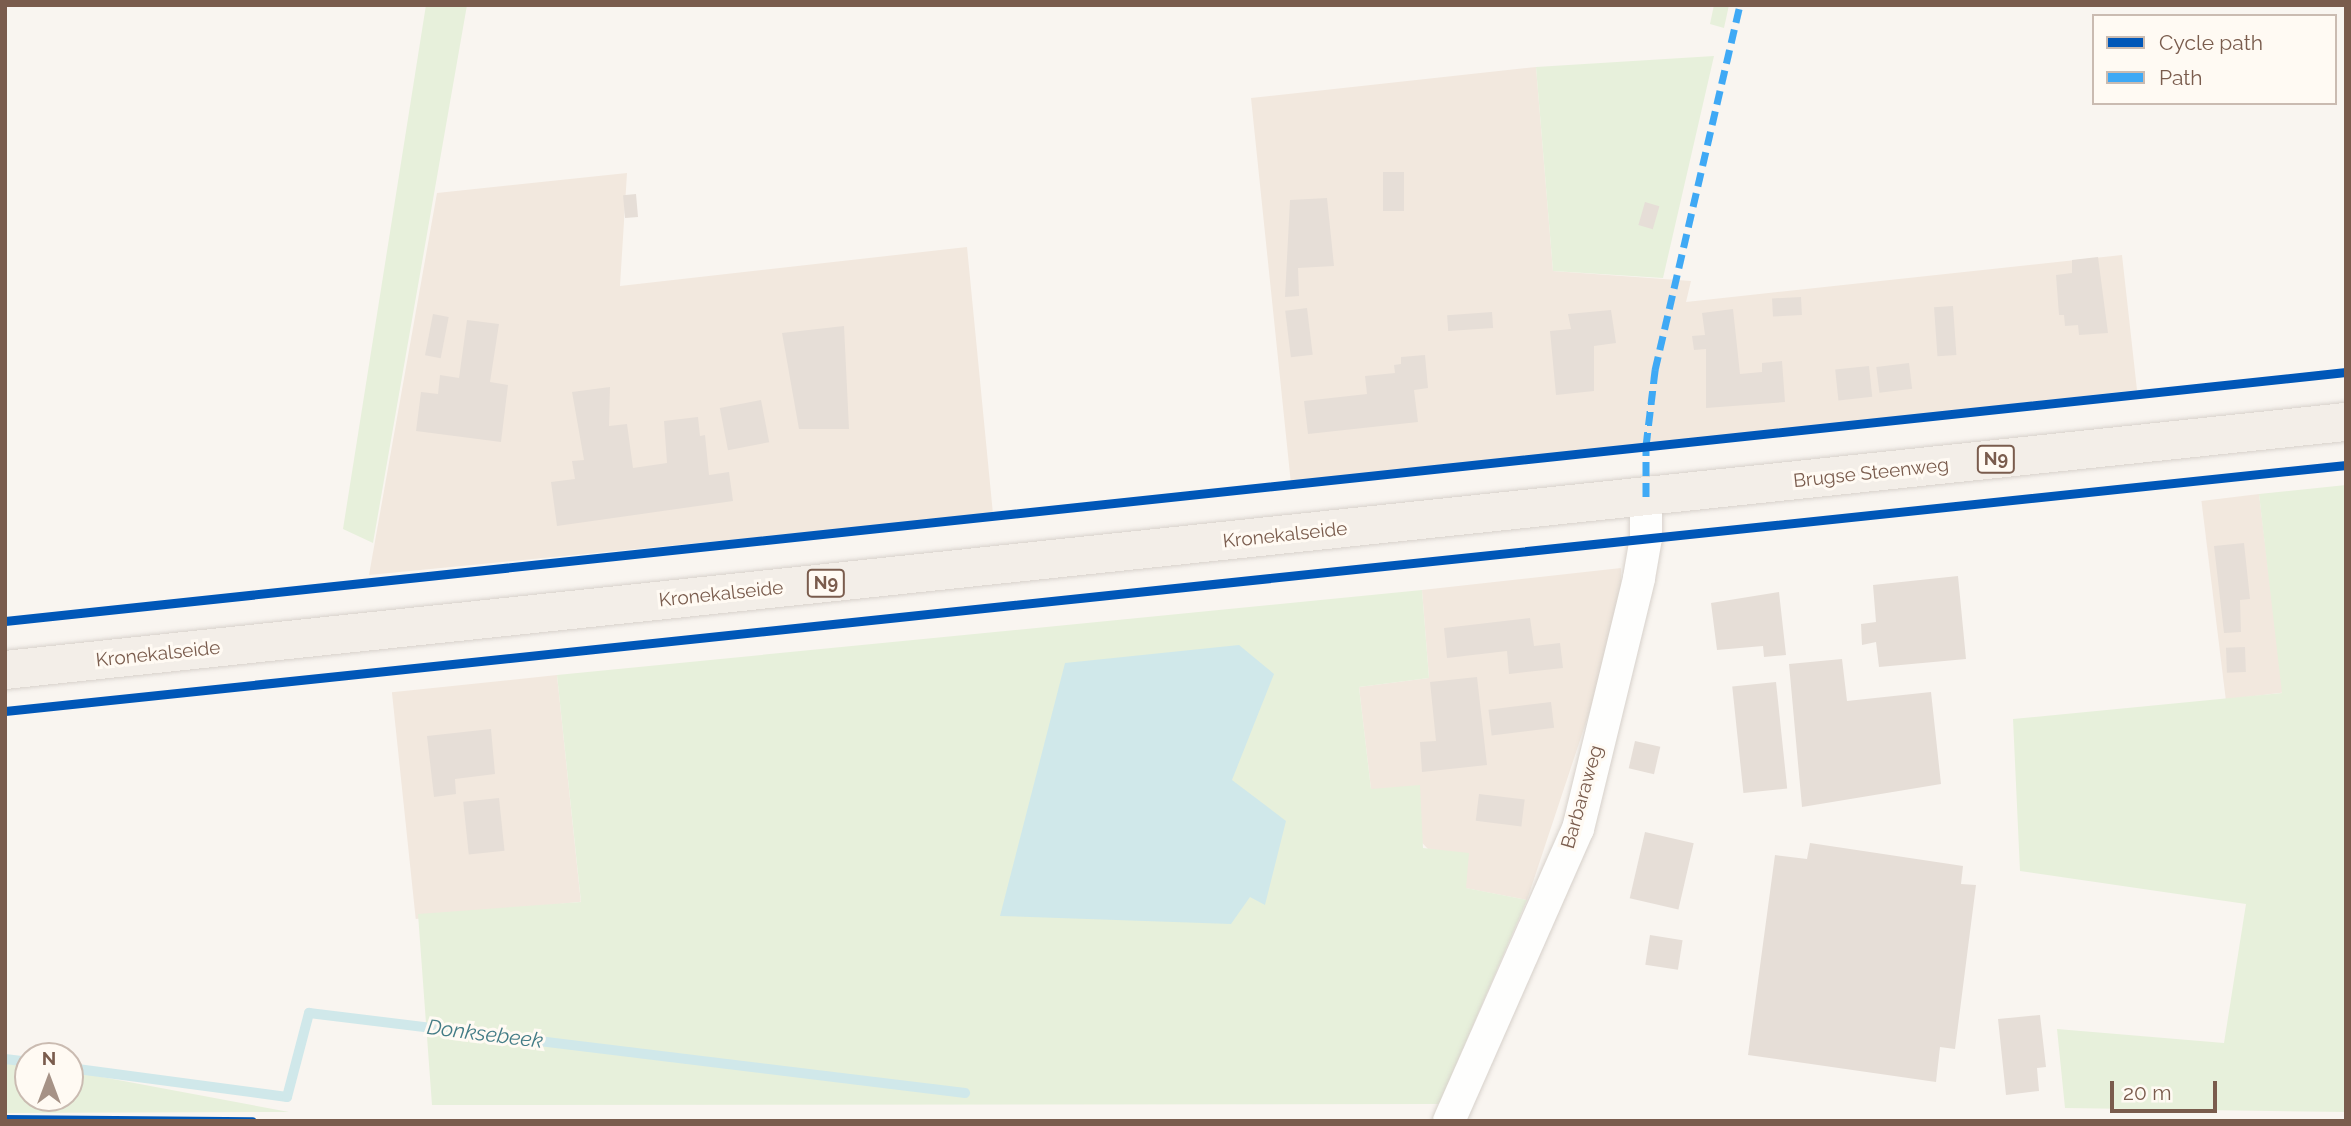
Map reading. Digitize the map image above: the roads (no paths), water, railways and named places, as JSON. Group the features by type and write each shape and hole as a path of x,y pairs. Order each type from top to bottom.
{"main road":[{"name":"Brugse Steenweg","path":"1646,497 2346,422"},
{"name":"Kronekalseide","path":"5,670 1646,497"}],"street":[{"name":"Barbaraweg","path":"1449,1121 1578,829 1639,578 1646,538 1646,497"}],"water":[{"path":"1239,645 1274,674 1232,780 1286,821 1265,905 1250,897 1231,924 1000,916 1065,663"}],"waterway":[{"name":"Donksebeek","path":"84,1070 287,1097 309,1013 965,1093"},
{"name":"Donksebeek","path":"5,1059 14,1060"}]}
